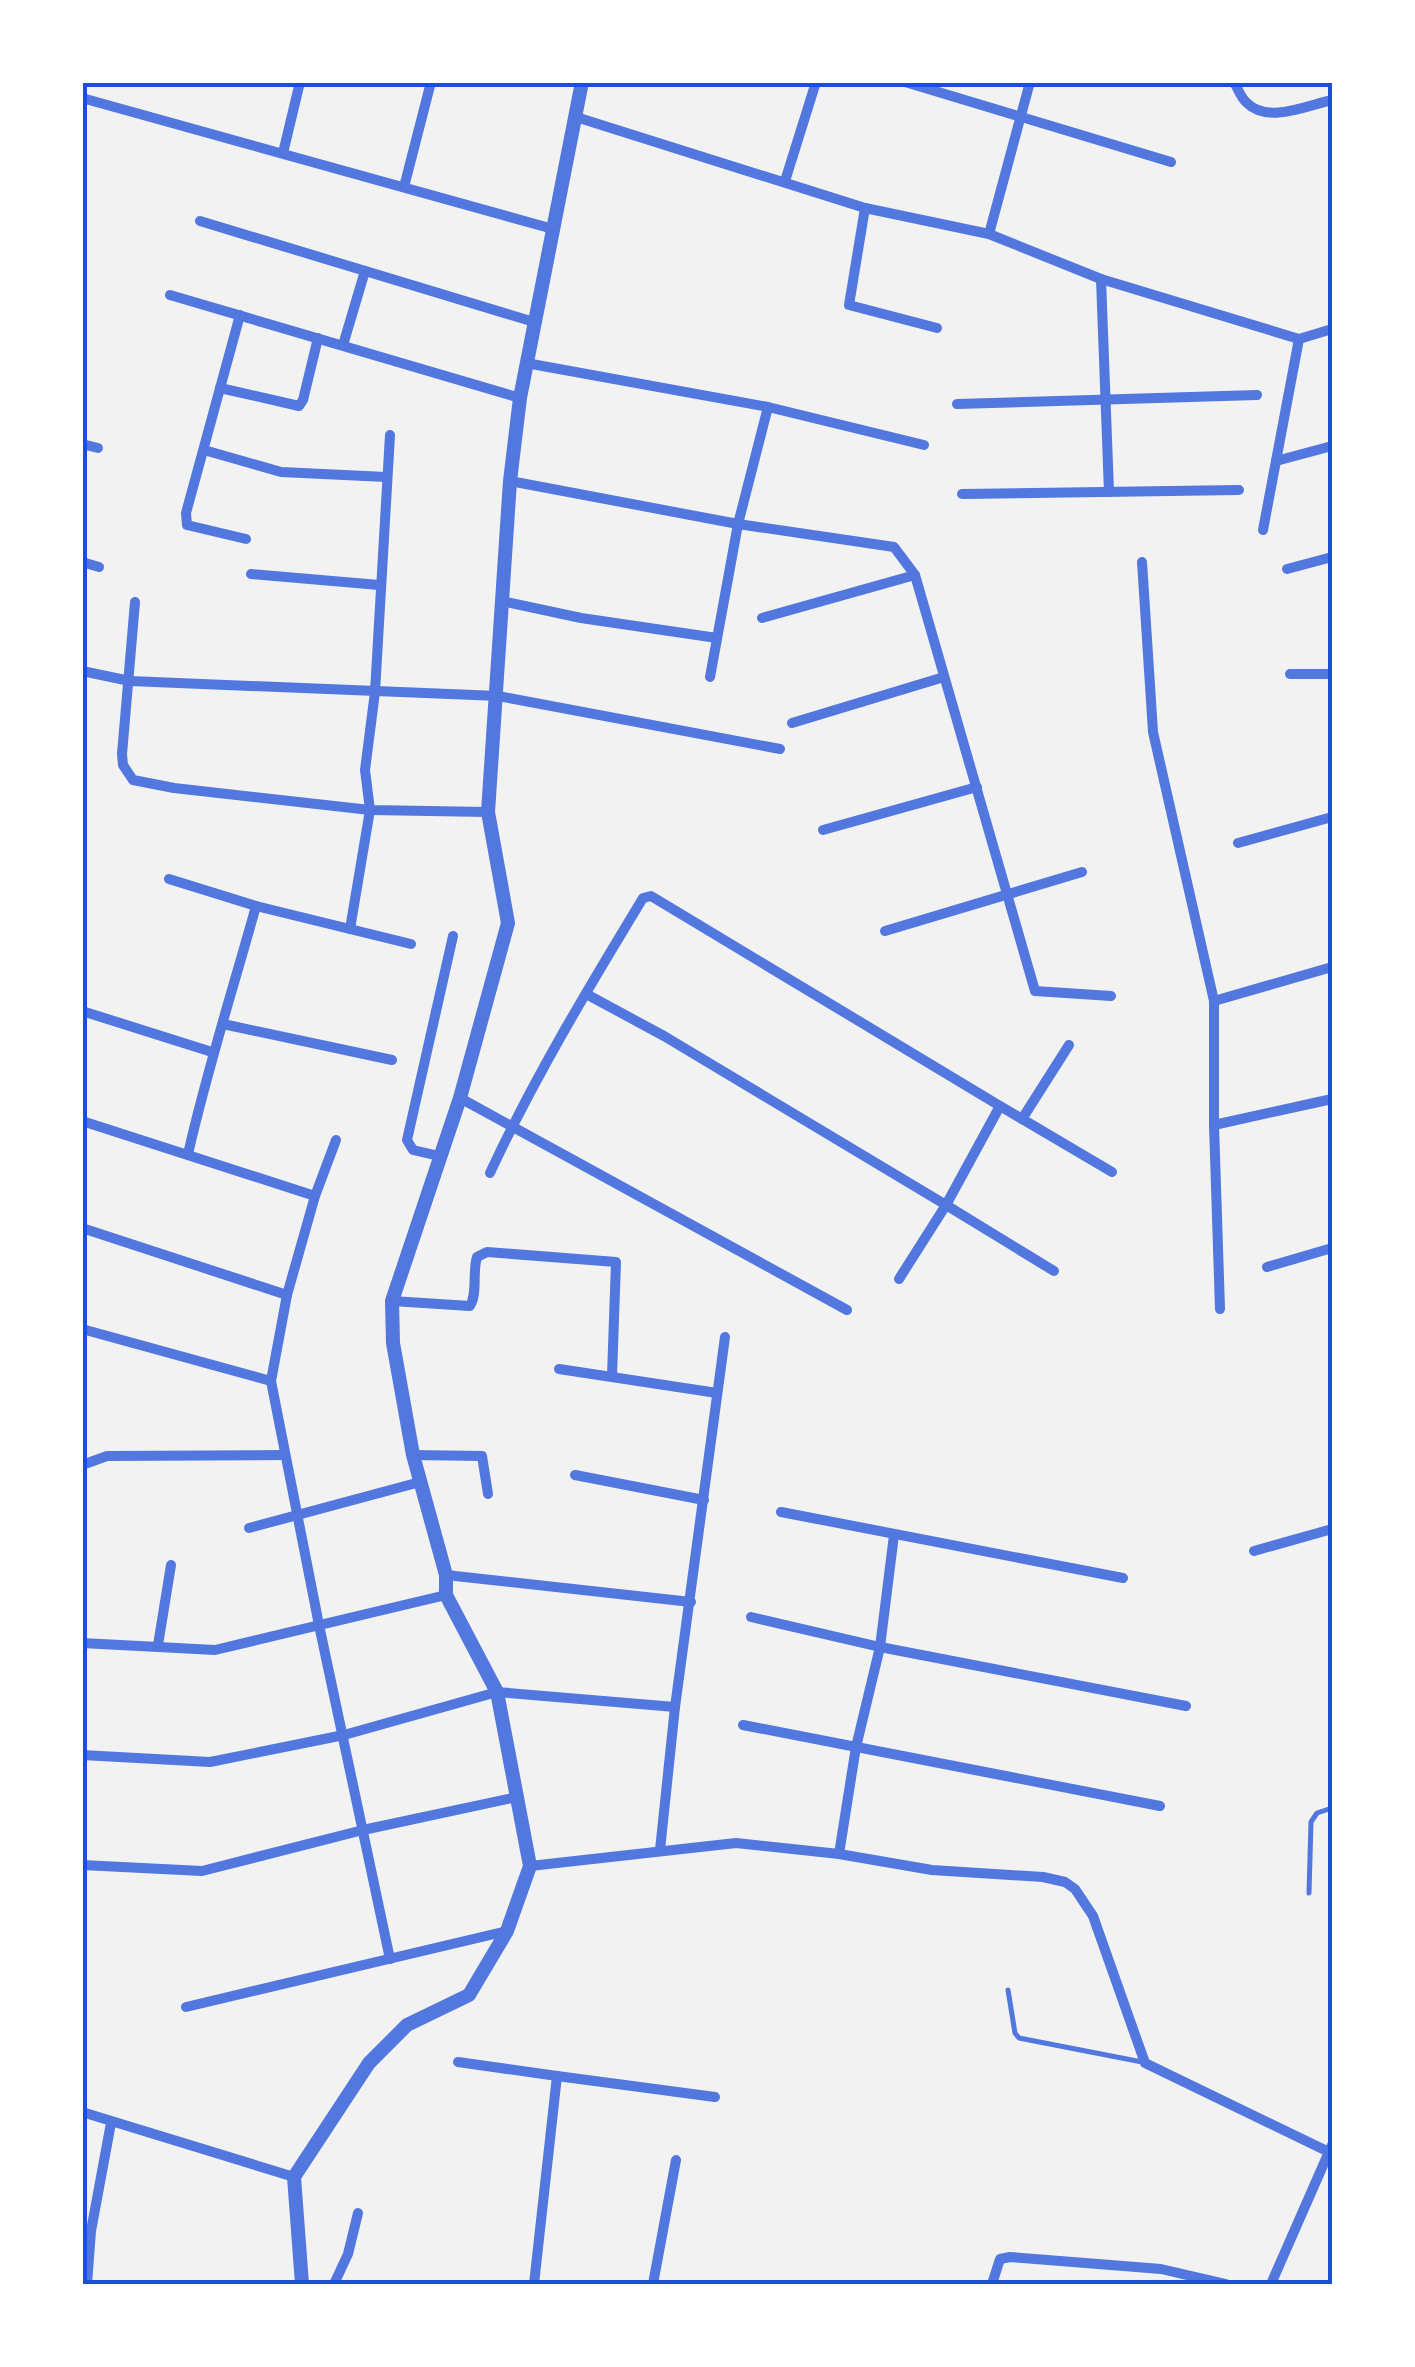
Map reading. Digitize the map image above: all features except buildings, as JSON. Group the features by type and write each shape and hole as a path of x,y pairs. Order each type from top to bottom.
{"street":[{"path":"283,154 300,82"},
{"path":"404,187 431,82"},
{"path":"302,2284 294,2176 369,2064 406,2024 469,1995 507,1931 530,1866 497,1692 446,1595 446,1575 413,1455 393,1343 392,1302 460,1098 508,923 488,812 510,481 526,363 582,82"},
{"path":"785,181 816,82"},
{"path":"904,82 1171,162"},
{"path":"989,234 1030,82"},
{"path":"1234,82 1244,101 1258,112 1274,113 1332,100"},
{"path":"82,98 554,229"},
{"path":"576,117 865,208 989,234 1102,279 1299,339 1332,330"},
{"path":"865,208 848,305 937,328"},
{"path":"200,221 534,322"},
{"path":"343,345 365,271"},
{"path":"1102,279 1108,492"},
{"path":"170,295 520,398"},
{"path":"240,315 186,513 187,524 246,539"},
{"path":"220,388 298,406 303,400 318,338"},
{"path":"1263,530 1299,339"},
{"path":"526,363 768,407 924,445"},
{"path":"957,404 1256,395"},
{"path":"710,677 738,524 768,407"},
{"path":"350,929 370,810 365,770 375,692 390,435"},
{"path":"82,444 98,448"},
{"path":"1276,461 1332,446"},
{"path":"204,450 281,472 386,478"},
{"path":"510,481 738,524 894,547 915,575 1035,991 1111,996"},
{"path":"962,494 1238,490"},
{"path":"1287,569 1332,557"},
{"path":"82,562 98,566"},
{"path":"1142,562 1152,732 1214,1001 1220,1309"},
{"path":"251,574 379,585"},
{"path":"762,618 915,575"},
{"path":"502,601 581,618 717,638"},
{"path":"134,602 122,765 133,780 162,787 370,810 488,812"},
{"path":"82,671 130,681 498,696 780,749"},
{"path":"1290,674 1332,674"},
{"path":"792,723 944,677"},
{"path":"823,830 976,787"},
{"path":"1238,843 1332,817"},
{"path":"885,931 1082,872"},
{"path":"169,879 256,906 411,944"},
{"path":"490,1172 512,1126 643,898 651,896 1112,1172"},
{"path":"188,1154 212,1052 224,1024 256,906"},
{"path":"438,1156 414,1150 407,1140 454,936"},
{"path":"1214,1001 1332,966"},
{"path":"588,994 1054,1271"},
{"path":"82,1010 212,1052"},
{"path":"224,1024 392,1060"},
{"path":"1022,1119 1069,1045"},
{"path":"460,1098 846,1310"},
{"path":"1214,1126 1332,1099"},
{"path":"899,1279 946,1205 1000,1106"},
{"path":"82,1121 315,1196"},
{"path":"336,1140 315,1196 287,1295 271,1381 318,1625 390,1958"},
{"path":"82,1228 287,1295"},
{"path":"1267,1267 1332,1248"},
{"path":"392,1302 470,1306 474,1300 473,1270 477,1257 487,1252 616,1262 612,1376"},
{"path":"82,1329 271,1381"},
{"path":"660,1850 675,1707 725,1337"},
{"path":"559,1368 717,1393"},
{"path":"82,1465 107,1456 285,1455"},
{"path":"413,1455 482,1456 488,1494"},
{"path":"575,1475 704,1500"},
{"path":"249,1528 420,1482"},
{"path":"780,1512 1124,1578"},
{"path":"1254,1552 1332,1529"},
{"path":"839,1854 856,1747 880,1647 894,1535"},
{"path":"158,1645 172,1565"},
{"path":"446,1575 691,1602"},
{"path":"82,1643 215,1650 446,1595"},
{"path":"752,1617 880,1647 1186,1706"},
{"path":"82,1755 210,1762 344,1735 497,1692 675,1707"},
{"path":"743,1725 1160,1806"},
{"path":"82,1865 202,1870 517,1796"},
{"path":"530,1866 736,1844 839,1854 932,1870 1043,1877 1075,1889 1093,1916 1144,2063 1331,2148 1276,2284"},
{"path":"186,2007 507,1931"},
{"path":"458,2062 715,2098"},
{"path":"534,2284 557,2076"},
{"path":"82,2112 294,2176"},
{"path":"87,2284 95,2207 111,2123"},
{"path":"653,2284 676,2160"},
{"path":"82,2212 95,2207"},
{"path":"334,2284 348,2254 358,2213"},
{"path":"992,2284 1000,2258 1010,2257 1161,2269 1226,2284"}],"lane":[{"path":"1308,1893 1311,1822 1317,1814 1332,1808"},
{"path":"1008,1990 1019,2038 1144,2063"}]}
